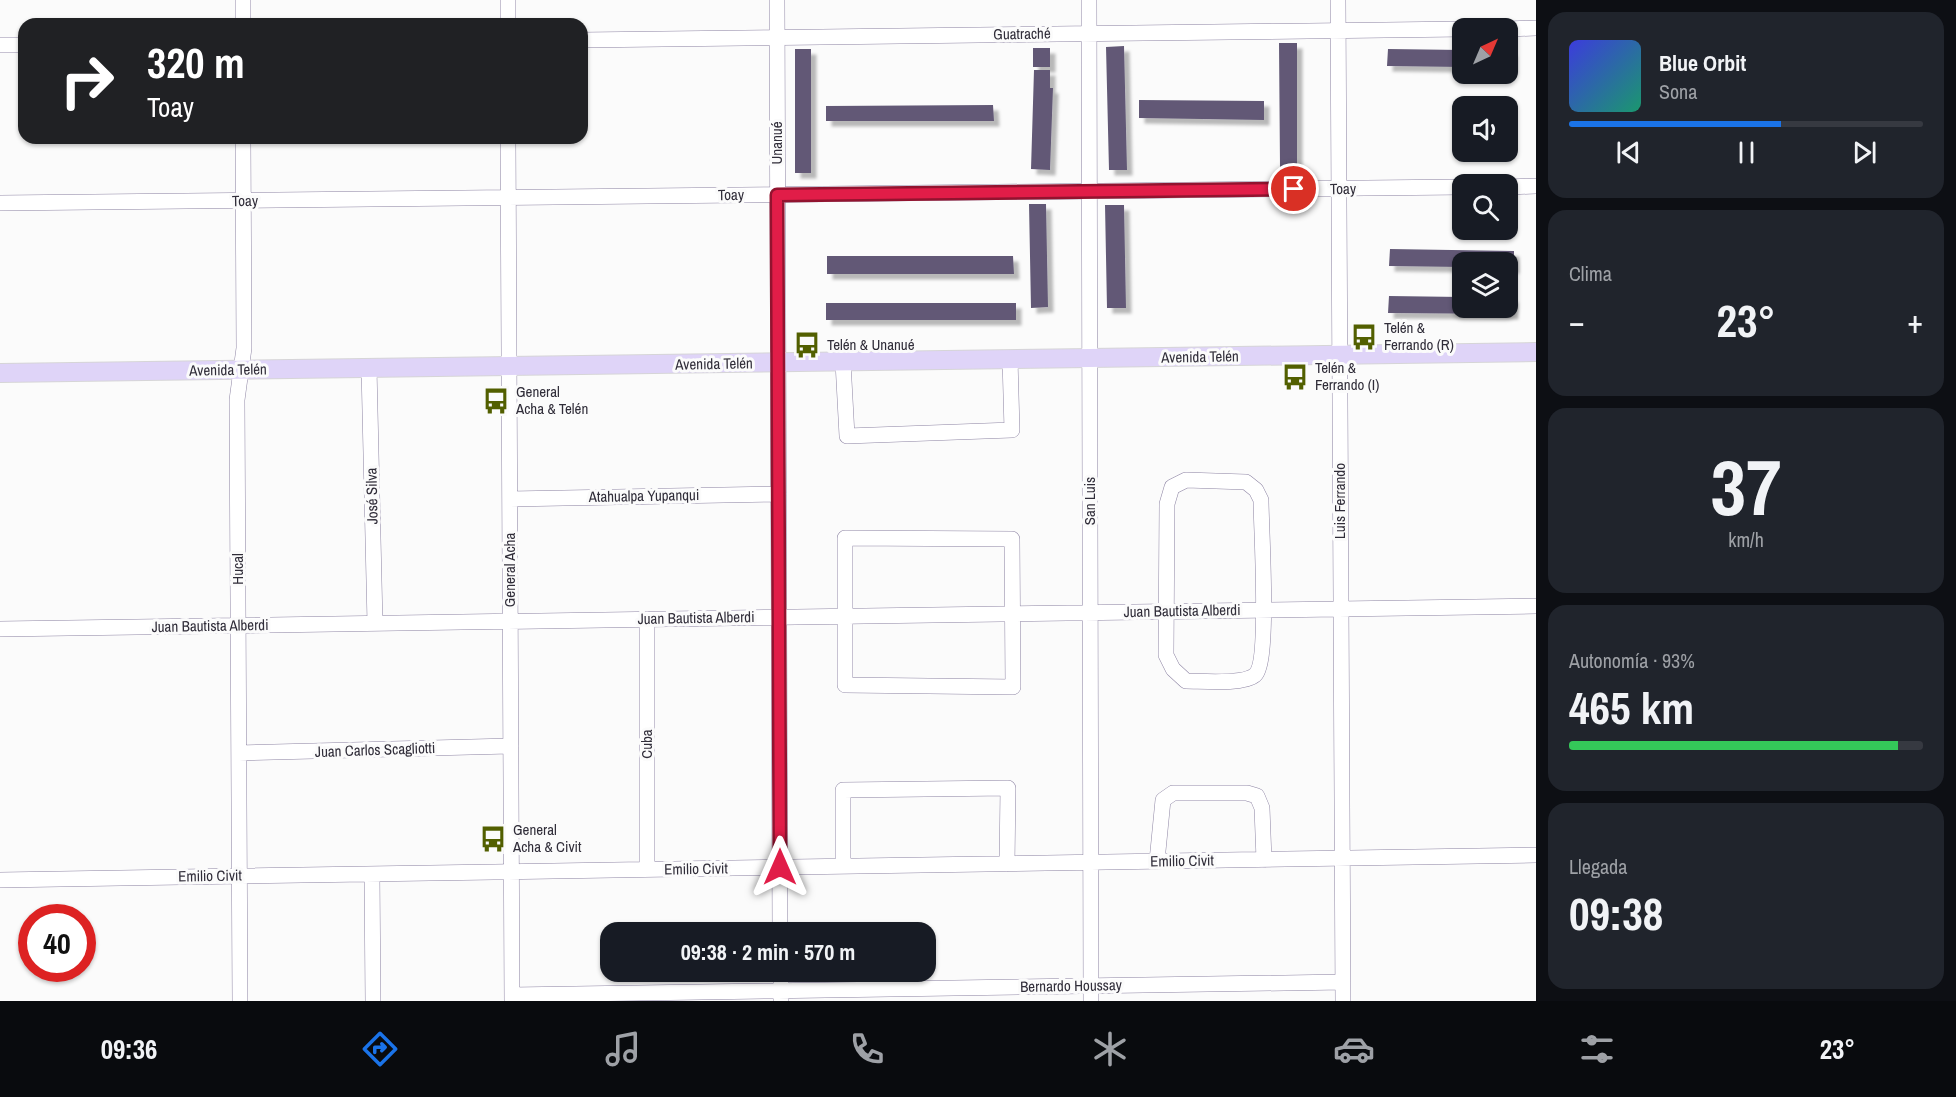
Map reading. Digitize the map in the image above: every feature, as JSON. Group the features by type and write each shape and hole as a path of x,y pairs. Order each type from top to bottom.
{"main road":[{"name":"Avenida Telén","path":"0,374 1536,352"}],"street":[{"path":"243,0 243,18"},
{"path":"508,0 508,18"},
{"name":"Unanué","path":"777,0 780,922"},
{"name":"San Luis","path":"1089,0 1091,993"},
{"name":"Luis Ferrando","path":"1338,0 1343,1001"},
{"path":"1518,29 1536,28"},
{"name":"Guatraché","path":"588,40 1452,29"},
{"path":"0,45 18,45"},
{"name":"Hucal","path":"240,1001 237,400 244,341 243,144"},
{"name":"General Acha","path":"508,144 512,998"},
{"path":"1518,187 1536,186"},
{"name":"Toay","path":"0,203 1452,187"},
{"path":"843,362 847,436 1012,430 1010,359"},
{"name":"José Silva","path":"369,368 375,623"},
{"path":"1186,480 1246,482 1256,490 1261,500 1264,610 1260,666 1256,675 1245,681 1186,681 1173,669 1166,655 1167,504 1172,487 1186,480"},
{"name":"Atahualpa Yupanqui","path":"510,499 779,494"},
{"path":"845,538 1012,539 1013,614 1013,687 845,684 845,538"},
{"name":"Juan Bautista Alberdi","path":"0,629 1536,606"},
{"name":"Cuba","path":"647,619 647,869"},
{"name":"Juan Carlos Scagliotti","path":"239,753 511,746"},
{"path":"843,866 843,790 1008,788 1007,864"},
{"path":"1157,861 1163,800 1173,794 1247,793 1257,796 1262,808 1264,860"},
{"name":"Emilio Civit","path":"0,879 1536,855"},
{"path":"372,874 373,1001"},
{"name":"Bernardo Houssay","path":"512,998 1091,993 1342,982"}],"building":[{"path":"1279,43 1297,43 1297,167 1280,167"},
{"path":"1124,46 1127,170 1109,170 1106,47"},
{"path":"1033,48 1050,48 1050,67 1033,67"},
{"path":"795,49 811,49 811,173 795,173"},
{"path":"1388,49 1452,50 1452,67 1387,66"},
{"path":"1034,70 1050,70 1050,88 1053,88 1050,170 1031,169"},
{"path":"1139,100 1264,101 1264,120 1139,118"},
{"path":"993,105 994,121 826,121 826,106"},
{"path":"1029,204 1046,204 1048,307 1031,308"},
{"path":"1105,205 1124,205 1126,308 1107,308"},
{"path":"1390,249 1514,251 1452,252 1452,267 1389,266"},
{"path":"827,256 1013,256 1014,274 827,274"},
{"path":"1389,296 1452,297 1452,314 1388,313"},
{"path":"826,303 1016,303 1016,320 826,320"}],"place":[{"name":"Telén & Ferrando (R)","path":"1364,337"},
{"name":"Telén & Unanué","path":"807,345"},
{"name":"Telén & Ferrando (I)","path":"1295,377"},
{"name":"General Acha & Telén","path":"496,401"},
{"name":"General Acha & Civit","path":"493,839"}],"route":[{"path":"780,867 777,195 1294,189"}]}
